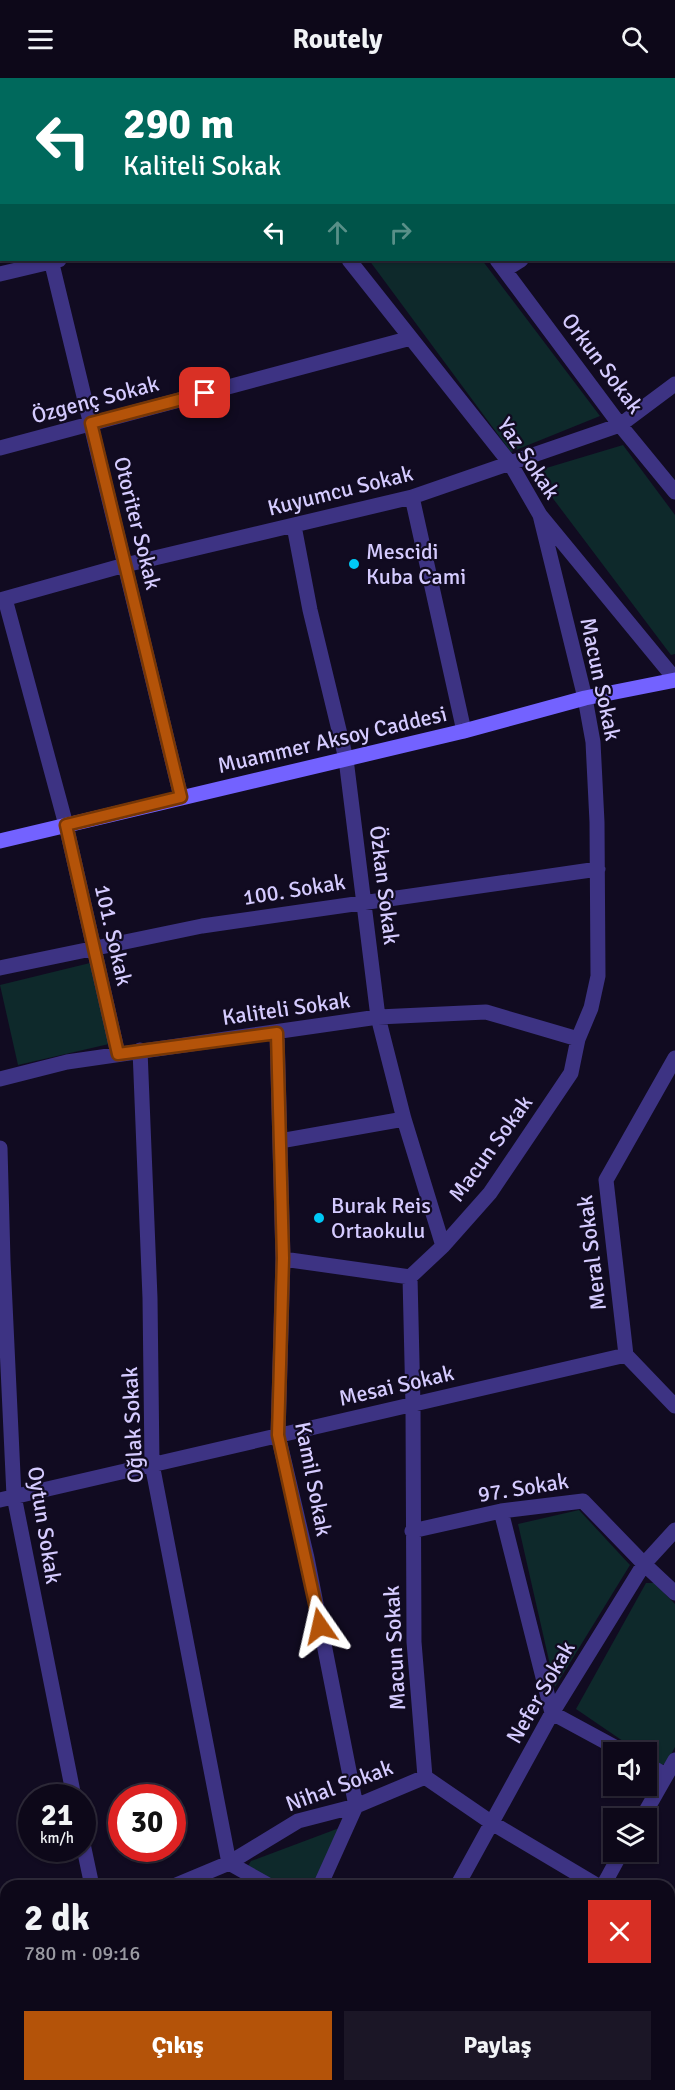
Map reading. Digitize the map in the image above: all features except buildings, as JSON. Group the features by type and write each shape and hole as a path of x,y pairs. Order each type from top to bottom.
{"main road":[{"name":"Muammer Aksoy Caddesi","path":"0,841 464,731 585,698 675,679"}],"street":[{"path":"0,274 50,261"},
{"name":"Otoriter Sokak","path":"54,261 181,797"},
{"name":"Yaz Sokak","path":"350,261 510,463 540,515 675,679"},
{"path":"501,265 517,261"},
{"name":"Orkun Sokak","path":"501,265 620,425 675,492"},
{"name":"Özgenç Sokak","path":"0,448 411,338"},
{"name":"Kuyumcu Sokak","path":"3,599 125,565 412,497 620,425 675,384"},
{"path":"412,497 464,731"},
{"name":"Macun Sokak","path":"425,1777 414,1642 410,1277 443,1246 490,1193 571,1073 578,1039 591,1008 598,976 597,822 593,742 585,698 540,515"},
{"name":"Özkan Sokak","path":"294,526 310,610 346,759 378,1017 404,1119 443,1246"},
{"name":"101. Sokak","path":"3,599 66,825 118,1054"},
{"name":"100. Sokak","path":"0,968 202,926 598,869"},
{"name":"Kaliteli Sokak","path":"0,1079 67,1062 378,1017 486,1012 578,1039"},
{"name":"Kamil Sokak","path":"277,1033 283,1258 278,1435 307,1558 356,1806"},
{"name":"Oğlak Sokak","path":"141,1050 150,1298 152,1464 229,1863"},
{"name":"Meral Sokak","path":"626,1355 606,1180 675,1058"},
{"path":"280,1141 404,1119"},
{"name":"Oytun Sokak","path":"0,1148 7,1498 71,1784"},
{"path":"283,1258 410,1277"},
{"path":"626,1355 675,1406"},
{"name":"Mesai Sokak","path":"7,1498 626,1355"},
{"name":"97. Sokak","path":"412,1531 501,1511 583,1501 675,1593"},
{"path":"501,1511 552,1713 606,1742"},
{"name":"Nefer Sokak","path":"460,1880 552,1713 644,1564 675,1530"},
{"path":"648,1808 675,1760"},
{"path":"657,1770 666,1775"},
{"path":"425,1777 492,1823 590,1880"},
{"name":"Nihal Sokak","path":"188,1880 229,1863 298,1821 356,1806 425,1777"},
{"path":"323,1880 356,1806"},
{"path":"87,1862 91,1880"},
{"path":"604,1880 615,1862"},
{"path":"229,1863 259,1880"}],"green space":[{"path":"370,261 483,261 600,416 511,452"},
{"path":"623,445 675,515 675,654 671,655 533,472"},
{"path":"90,963 109,1044 18,1065 0,985"},
{"path":"579,1510 630,1565 555,1687 518,1524"},
{"path":"646,1583 654,1583 675,1604 675,1747 666,1764 657,1765 657,1742 624,1742 576,1709"},
{"path":"342,1827 316,1880 269,1880 251,1873 248,1866 251,1861"}],"place":[{"name":"Mescidi Kuba Cami","path":"354,564"},
{"name":"Burak Reis Ortaokulu","path":"319,1218"}],"route":[{"path":"205,393 91,423 181,797 66,825 118,1054 277,1033 283,1258 278,1435 307,1558 320,1626"}]}
